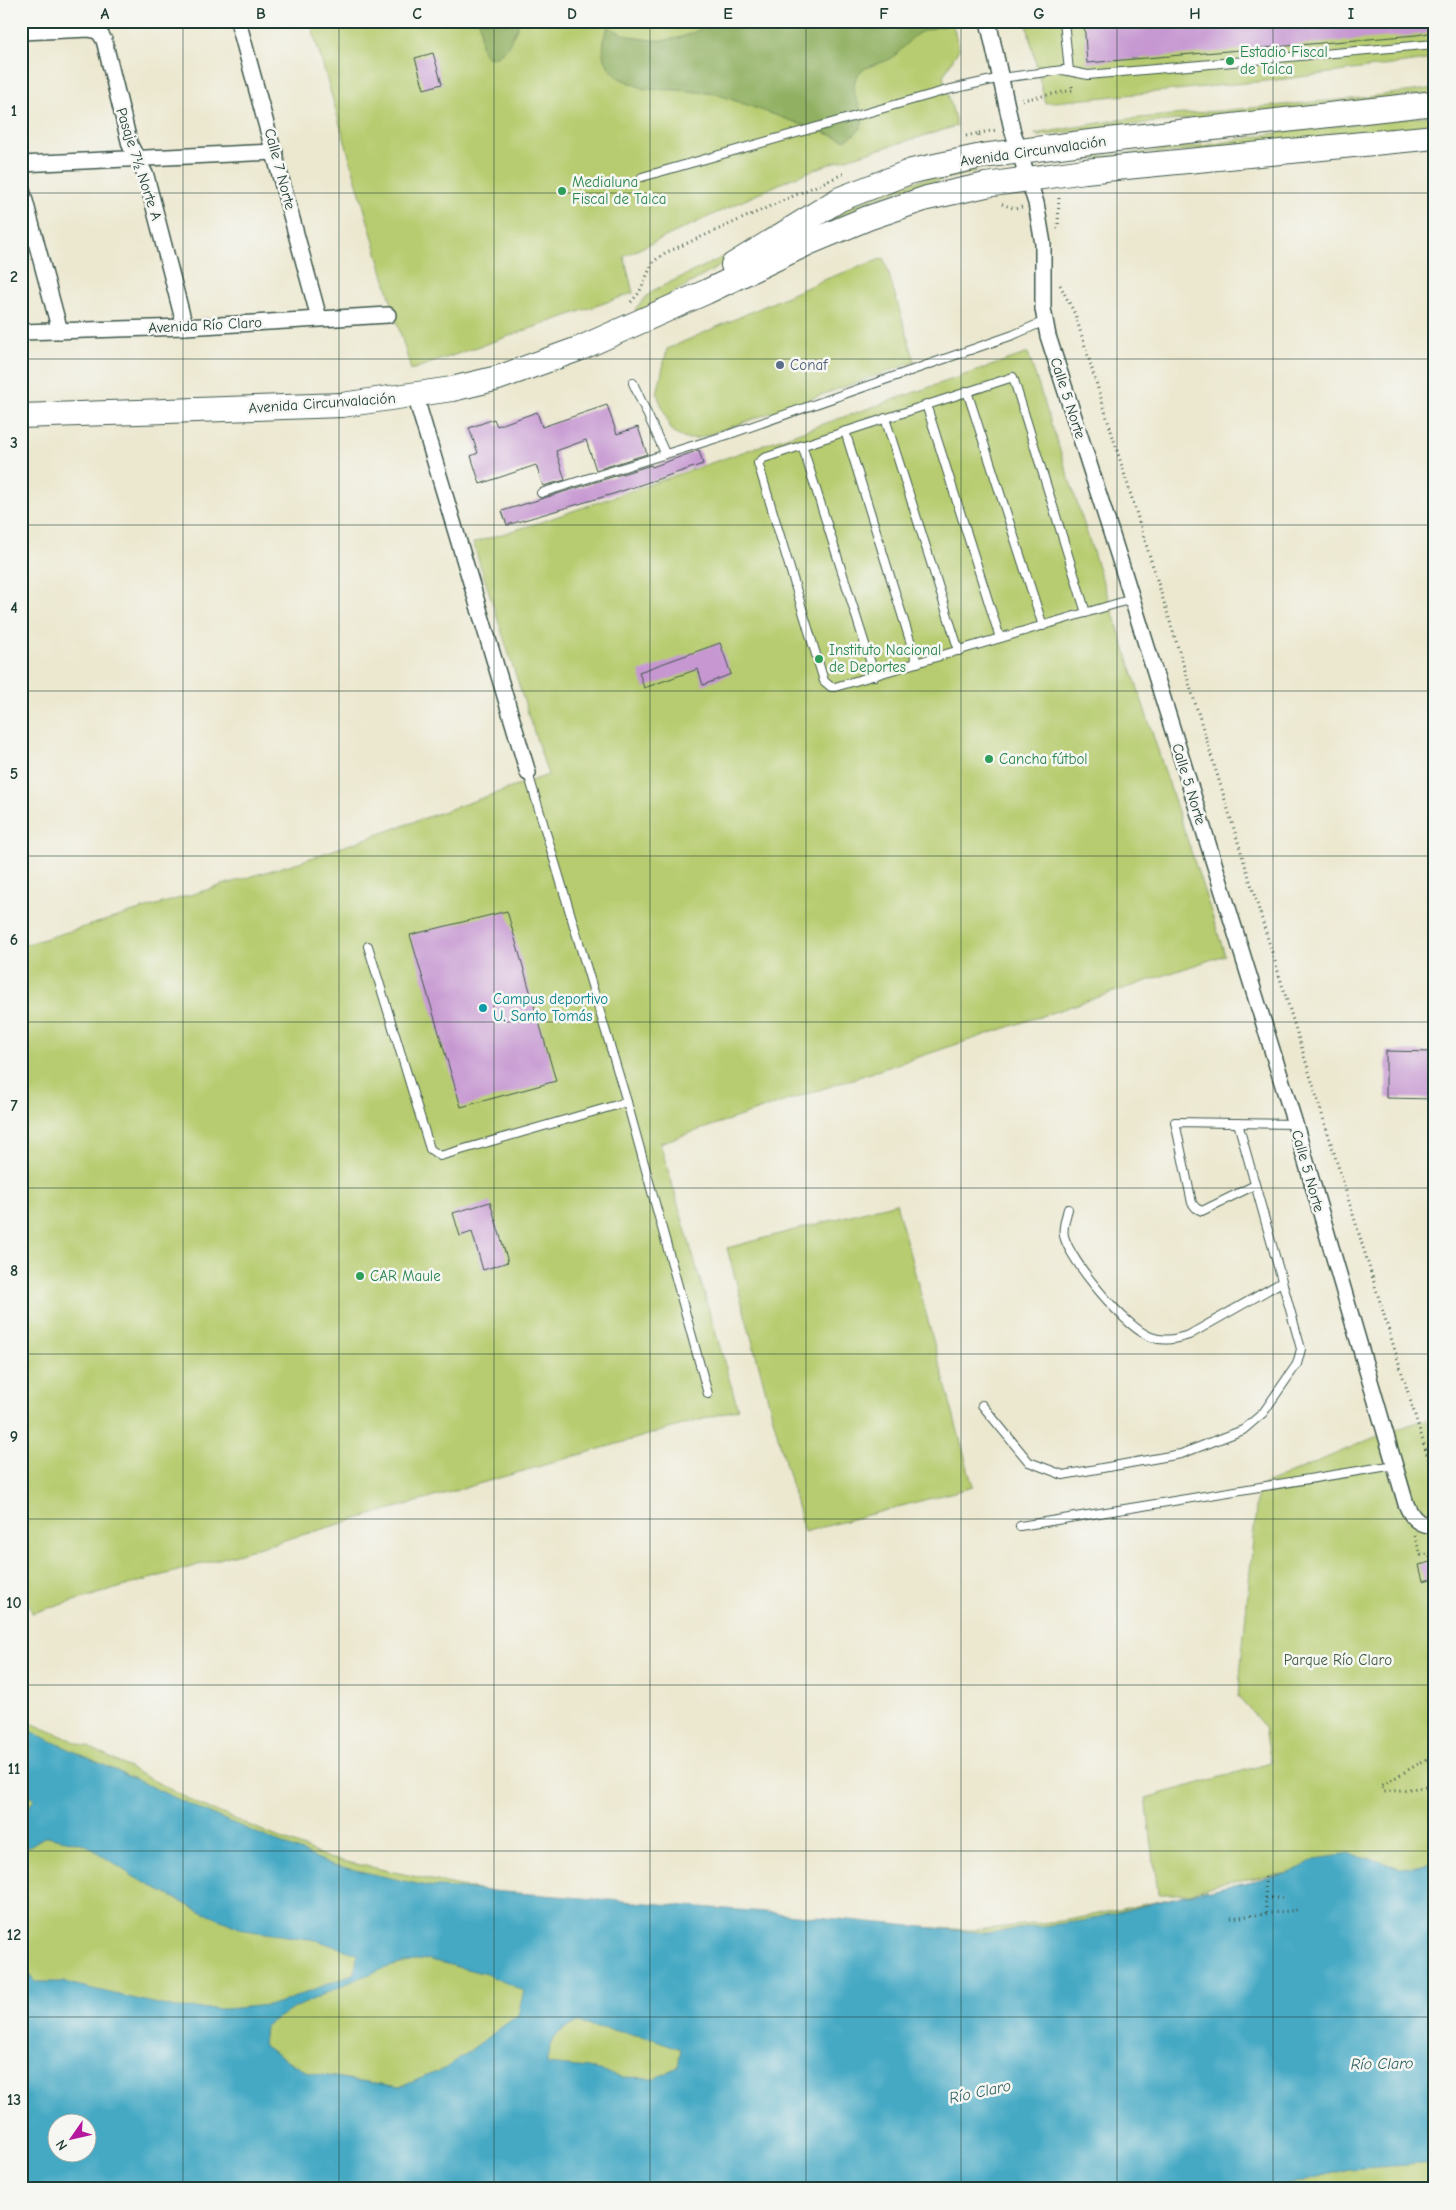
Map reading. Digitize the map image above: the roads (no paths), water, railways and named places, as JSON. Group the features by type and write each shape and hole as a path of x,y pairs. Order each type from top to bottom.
{"main road":[{"name":"Avenida Circunvalación","path":"667,309 701,285 826,207 856,192 912,171 982,156 1435,103"},
{"name":"Avenida Circunvalación","path":"21,416 342,405 415,395 498,378 581,348 706,292 808,243 904,204 978,186 1085,171 1435,137"}],"street":[{"name":"Calle 7 Norte","path":"238,21 319,318"},
{"name":"Calle 5 Norte","path":"988,21 1012,129 1036,203 1043,244 1045,321 1048,336 1132,599 1294,1124 1352,1327 1406,1504 1412,1517 1424,1525 1435,1525"},
{"name":"Pasaje 7½ Norte A","path":"21,32 90,29 99,32 104,40 130,145 146,176 186,327"},
{"path":"21,164 275,152"},
{"path":"21,186 60,331"},
{"name":"Avenida Río Claro","path":"21,332 186,327 388,315"},
{"path":"415,395 528,773"}],"lane":[{"path":"1064,21 1069,71"},
{"path":"642,177 947,90 1001,78 1063,70 1088,75 1435,44"},
{"path":"541,493 726,435 969,351 1045,321"},
{"path":"1086,613 1014,378 1009,377 760,460 758,467 824,681 827,685 835,688 1000,638 1043,626 1086,613 1132,599"},
{"path":"633,383 666,454"},
{"path":"967,391 1043,626"},
{"path":"926,404 1000,638"},
{"path":"885,418 959,651"},
{"path":"844,431 917,663"},
{"path":"802,445 875,676"},
{"path":"528,773 627,1102 708,1394"},
{"path":"368,946 430,1149 434,1154 440,1156 627,1102"},
{"path":"1255,1185 1202,1211 1196,1208 1192,1203 1175,1122 1294,1124"},
{"path":"982,1405 1029,1462 1064,1475 1181,1454 1243,1430 1263,1413 1297,1364 1301,1349 1238,1123"},
{"path":"1068,1209 1063,1233 1071,1252 1101,1294 1135,1328 1150,1337 1161,1340 1177,1339 1189,1335 1282,1282"},
{"path":"1020,1526 1395,1464"}],"water":[{"name":"Río Claro","path":"21,1727 204,1811 333,1865 426,1886 765,1912 986,1933 1083,1921 1190,1894 1290,1873 1315,1859 1350,1854 1400,1868 1435,1863 1435,2163 1350,2169 1271,2189 21,2189 21,1965 35,1982 63,1982 175,2008 226,2009 278,2004 355,1973 357,1954 316,1940 244,1930 193,1908 134,1877 85,1844 46,1836 21,1851 21,1816 35,1799 21,1789","holes":["427,1959 486,1974 524,1991 518,2015 446,2068 400,2087 309,2073 263,2046 265,2027 278,2018 361,1977 399,1964","578,2023 650,2038 681,2049 678,2067 655,2078 623,2077 588,2068 547,2064 549,2049 555,2037 564,2029"]}],"place":[{"name":"Estadio Fiscal de Talca","path":"1230,61"},
{"name":"Medialuna Fiscal de Talca","path":"562,191"},
{"name":"Conaf","path":"780,365"},
{"name":"Instituto Nacional de Deportes","path":"819,659"},
{"name":"Cancha fútbol","path":"989,759"},
{"name":"Campus deportivo U. Santo Tomás","path":"483,1008"},
{"name":"CAR Maule","path":"360,1276"}],"park label":[{"name":"Parque Río Claro","path":"1338,1660"}]}
